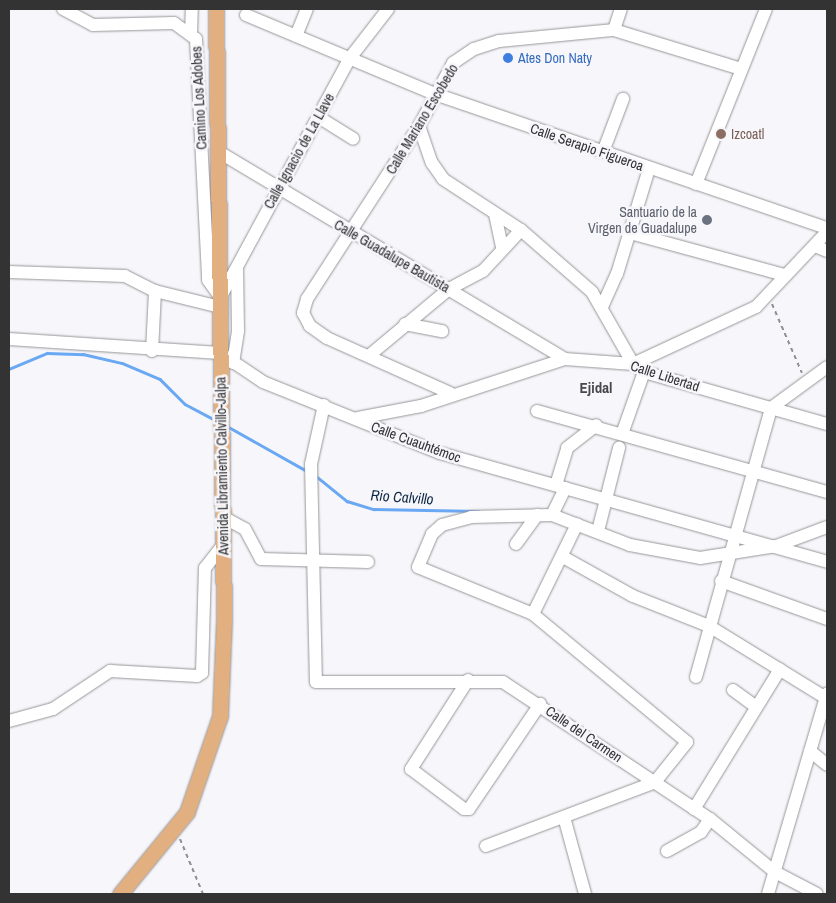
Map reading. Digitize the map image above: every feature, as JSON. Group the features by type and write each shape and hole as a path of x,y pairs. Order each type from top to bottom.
{"main road":[{"name":"Avenida Libramiento Calvillo-Jalpa","path":"120,894 176,829 209,758 220,716 223,517 220,353 220,152 216,9"}],"street":[{"name":"Camino Los Adobes","path":"63,9 94,25 168,23 191,33 198,55 208,280 220,301"},
{"path":"191,33 192,9"},
{"path":"296,36 306,9"},
{"name":"Calle Ignacio de La Llave","path":"220,301 277,189 320,118 350,58 388,9"},
{"path":"614,30 621,9"},
{"path":"696,184 766,9"},
{"name":"Calle Serapio Figueroa","path":"246,15 435,94 649,169 827,228"},
{"name":"Calle Mariano Escobedo","path":"371,354 327,338 310,326 303,313 307,299 352,234 419,126 453,63 474,49 517,38 614,30 741,69"},
{"path":"603,152 623,99"},
{"path":"320,118 353,140"},
{"path":"419,126 432,164 444,179 521,230 575,274 602,307 633,364 734,320 767,296 827,232"},
{"name":"Calle Guadalupe Bautista","path":"220,152 277,189 565,359"},
{"path":"602,307 630,233 649,169"},
{"path":"495,214 502,247"},
{"path":"450,393 371,354 449,289 483,271 502,247 521,230"},
{"path":"630,233 785,275"},
{"path":"815,246 827,251"},
{"path":"233,363 238,330 236,267"},
{"path":"9,272 125,276 155,291 220,301"},
{"path":"152,351 155,291"},
{"path":"405,324 442,331"},
{"path":"9,339 152,351 220,353"},
{"name":"Calle Cuauhtémoc","path":"220,353 263,382 358,418 377,431 440,453 605,501 776,546 827,562"},
{"name":"Calle Libertad","path":"358,418 421,406 450,393 565,359 633,364 644,372 827,424"},
{"path":"696,677 721,581 771,408 806,385 827,368"},
{"path":"622,434 644,372"},
{"path":"314,562 311,464 324,405"},
{"path":"537,411 827,492"},
{"path":"552,515 561,487 567,448 596,426"},
{"path":"598,531 619,448"},
{"path":"516,544 538,515"},
{"path":"486,846 655,782 687,742 532,614 418,567 425,546 442,525 471,517 552,515 670,554 728,556 776,546 827,527"},
{"path":"223,517 245,528 261,559 314,562 368,562"},
{"path":"532,614 563,557 577,524"},
{"path":"9,721 53,709 110,671 196,676 202,672 205,568 223,545"},
{"path":"563,557 639,599 709,626 827,696 768,894"},
{"name":"Calle del Carmen","path":"314,562 316,682 468,680 503,682 540,704 710,819 775,872 817,894"},
{"path":"721,581 827,619"},
{"path":"694,808 754,704 780,669"},
{"path":"468,680 412,769 464,809 469,809 540,704"},
{"path":"733,690 754,704"},
{"path":"810,751 827,765"},
{"path":"564,817 585,894"},
{"path":"667,851 701,832 710,819"}],"path":[{"path":"767,296 780,315 806,385"},
{"path":"176,829 203,894"}],"waterway":[{"name":"Rio Calvillo","path":"9,369 47,353 83,354 122,363 160,379 185,404 215,420"},
{"name":"Rio Calvillo","path":"227,426 307,471"},
{"name":"Rio Calvillo","path":"316,476 347,501 374,509 478,511"}],"place":[{"name":"Ates Don Naty","path":"508,58"},
{"name":"Izcoatl","path":"721,134"},
{"name":"Santuario de la Virgen de Guadalupe","path":"707,220"}],"district":[{"name":"Ejidal","path":"596,388"}]}
